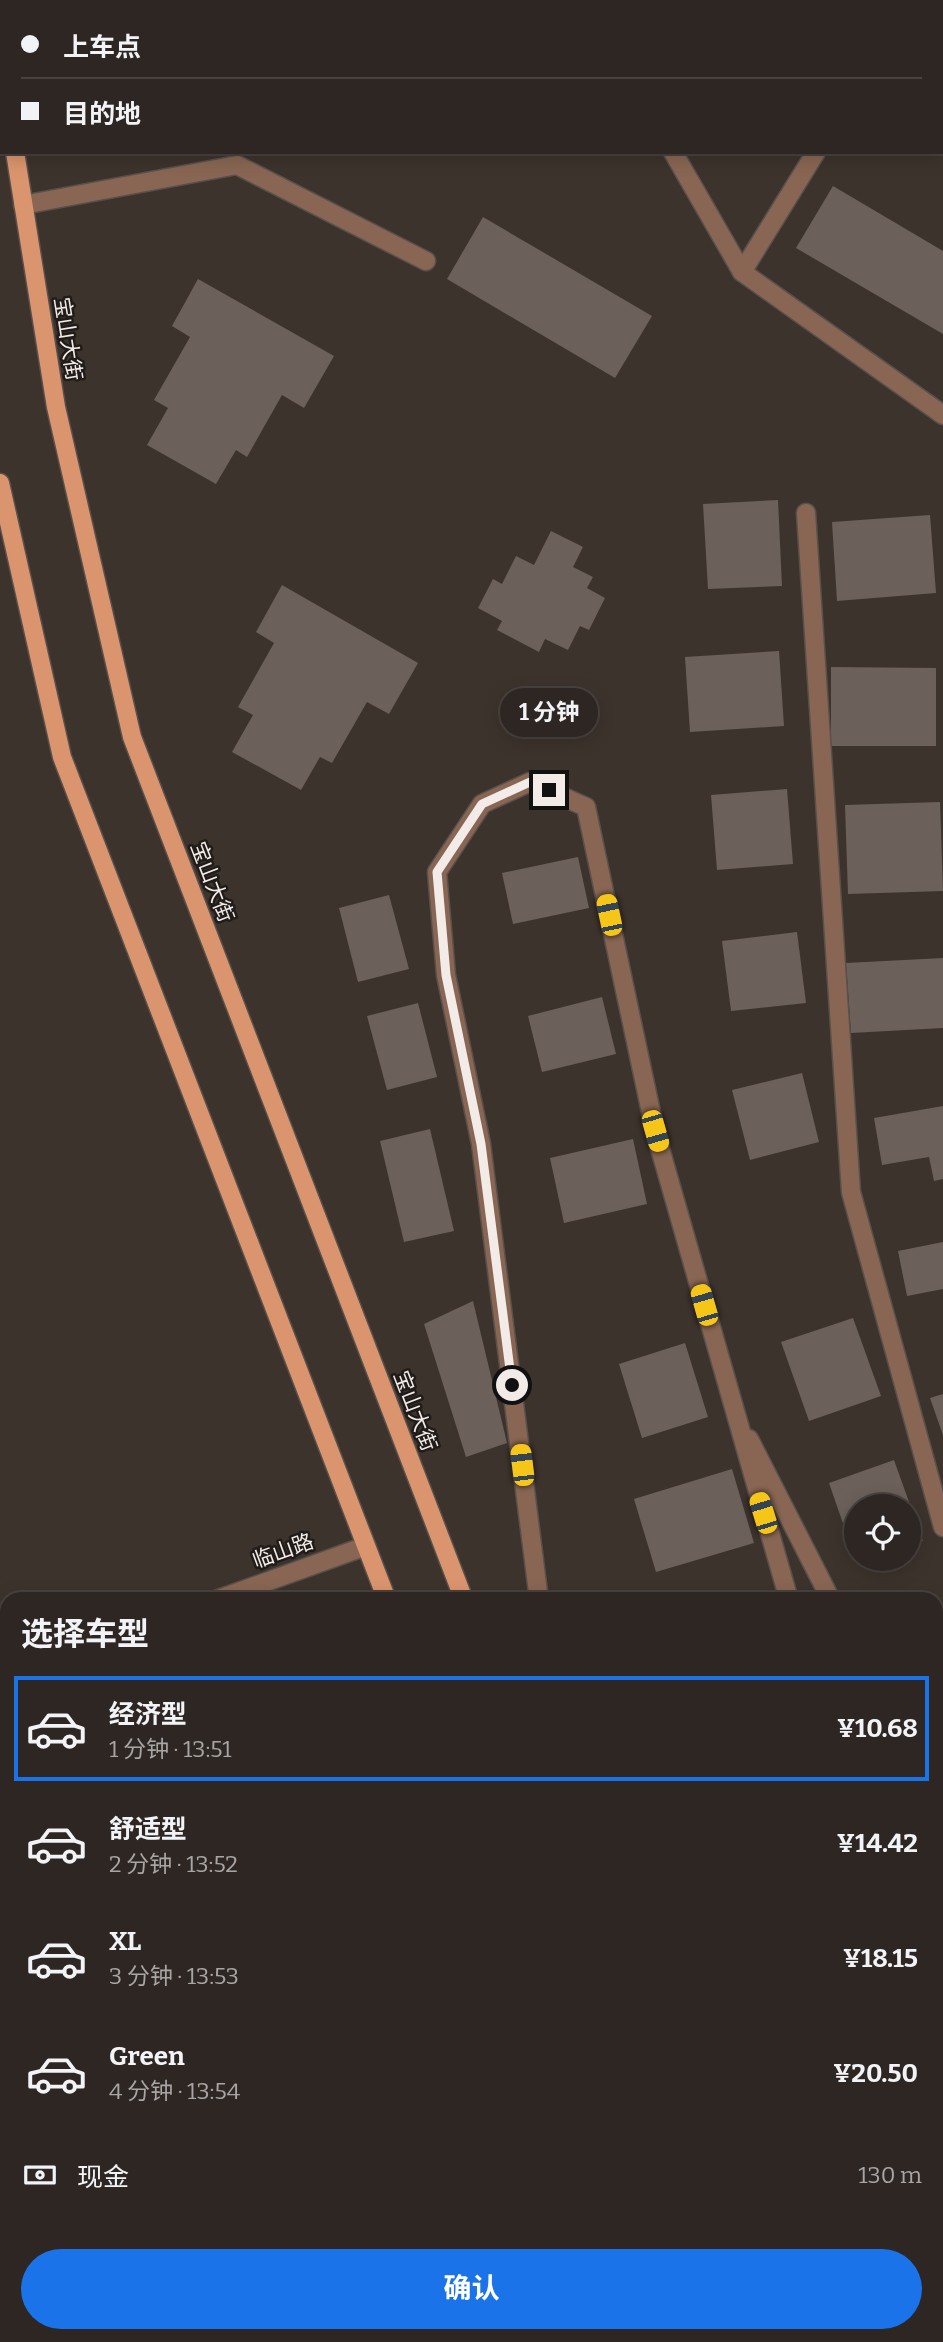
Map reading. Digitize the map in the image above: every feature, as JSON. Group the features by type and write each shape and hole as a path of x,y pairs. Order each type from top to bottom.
{"main road":[{"name":"宝山大街","path":"15,154 57,407 132,737 461,1592"},
{"path":"0,484 62,757 384,1592"}],"street":[{"path":"674,154 743,272 943,415"},
{"path":"743,272 815,154"},
{"path":"23,205 236,158 426,261"},
{"path":"806,513 851,1192 943,1527"},
{"path":"538,1592 481,1144 446,975 437,872 482,804 530,782 586,807 655,1131 787,1592"},
{"path":"732,1404 827,1592"},
{"name":"临山路","path":"238,1592 366,1546"}],"building":[{"path":"833,186 943,251 943,334 796,248"},
{"path":"483,217 652,316 615,378 447,279"},
{"path":"198,279 334,356 304,408 282,395 247,457 236,450 216,484 147,445 168,408 154,400 190,337 172,326"},
{"path":"778,500 782,586 708,589 703,504"},
{"path":"930,515 936,593 837,601 832,522"},
{"path":"551,531 583,547 573,567 593,577 587,588 605,598 589,630 580,626 568,650 545,639 539,652 497,630 502,621 478,608 493,579 502,584 516,556 534,565"},
{"path":"282,585 418,663 389,714 367,702 332,763 320,757 301,790 232,752 253,715 238,707 274,643 256,632"},
{"path":"779,651 784,726 690,732 685,657"},
{"path":"831,667 936,668 936,746 831,746"},
{"path":"787,789 793,864 717,870 711,795"},
{"path":"940,802 943,891 848,894 845,805"},
{"path":"578,857 589,908 513,924 502,873"},
{"path":"389,895 409,969 358,982 339,908"},
{"path":"797,932 806,1003 731,1011 722,941"},
{"path":"943,958 943,1028 851,1033 846,963"},
{"path":"602,997 616,1054 542,1072 528,1016"},
{"path":"418,1003 437,1077 387,1090 367,1016"},
{"path":"802,1073 819,1142 750,1160 732,1090"},
{"path":"943,1106 943,1179 934,1181 929,1157 882,1165 874,1118"},
{"path":"430,1129 454,1231 404,1242 380,1141"},
{"path":"633,1139 647,1204 564,1223 550,1158"},
{"path":"943,1242 943,1289 907,1296 898,1251"},
{"path":"473,1301 507,1443 466,1457 424,1324"},
{"path":"853,1318 881,1396 809,1421 781,1342"},
{"path":"685,1343 708,1417 642,1438 619,1364"},
{"path":"943,1394 943,1435 930,1398"},
{"path":"894,1460 906,1494 844,1494 844,1526 829,1483"},
{"path":"732,1469 754,1543 656,1572 634,1499"}],"route":[{"path":"512,1385 481,1144 446,975 437,872 482,804 530,782 549,790"}]}
